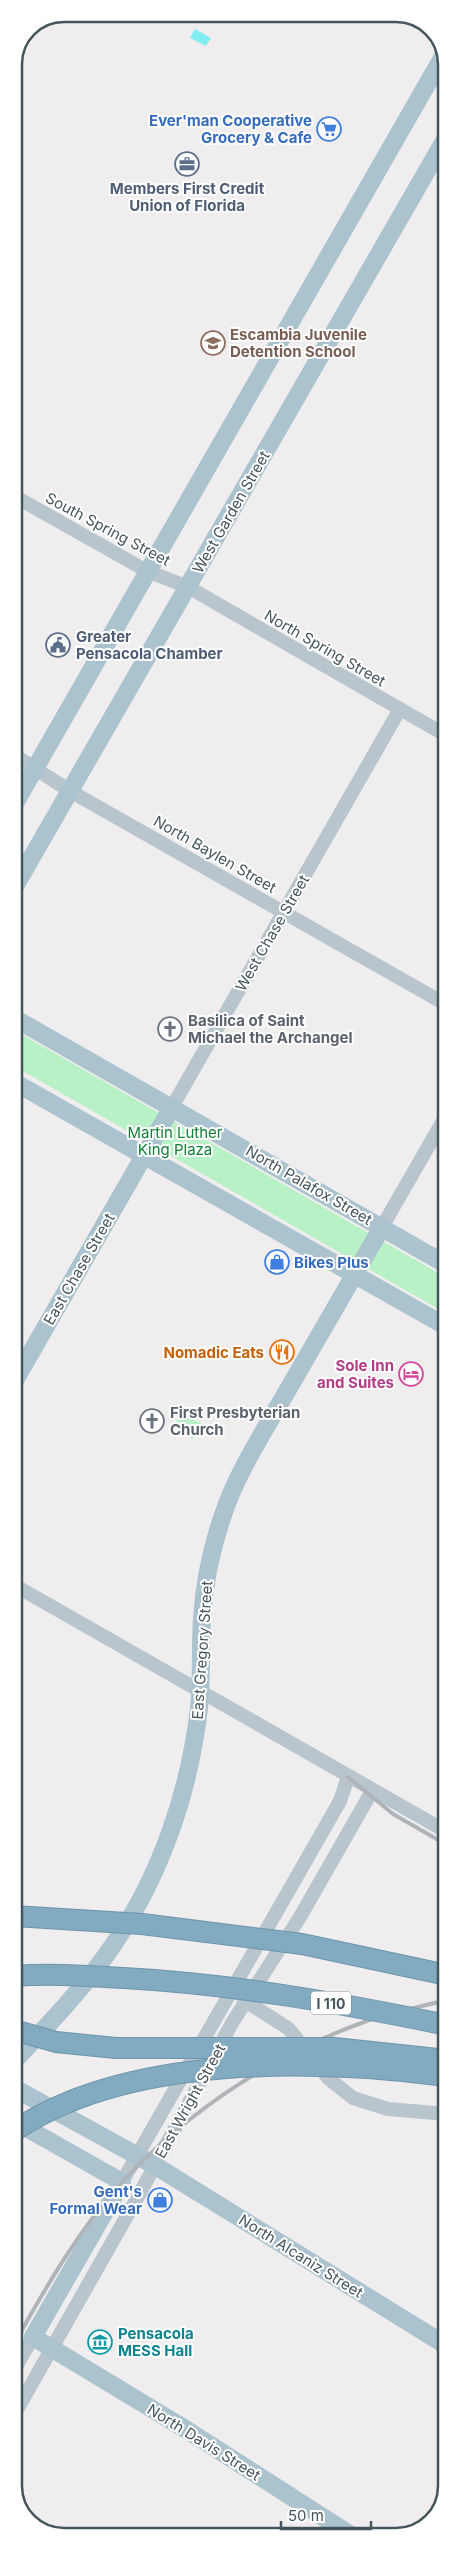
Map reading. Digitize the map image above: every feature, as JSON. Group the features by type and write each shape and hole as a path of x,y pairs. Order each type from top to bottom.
{"highway":[{"path":"23,1917 142,1924 302,1944 438,1973"},
{"name":"I 110","path":"23,1976 73,1975 214,1985 283,1995 438,2023"},
{"path":"23,2033 56,2042 116,2048 334,2048 438,2059"},
{"path":"23,2126 55,2107 77,2098 118,2086 173,2074 241,2069 332,2066 398,2070 438,2075"}],"main road":[{"path":"22,790 438,65"},
{"name":"West Garden Street","path":"22,873 438,152"},
{"name":"North Palafox Street","path":"22,1023 438,1260"},
{"path":"22,1087 438,1322"},
{"name":"West Chase Street","path":"143,1156 172,1107"},
{"name":"East Chase Street","path":"23,1367 143,1156"},
{"name":"East Gregory Street","path":"23,2051 97,1967 124,1927 148,1883 168,1837 186,1782 196,1735 200,1692 202,1616 213,1552 226,1508 242,1470 382,1227"},
{"name":"North Alcaniz Street","path":"23,2093 154,2165 438,2340"},
{"path":"23,2126 122,2182"},
{"name":"East Wright Street","path":"33,2336 122,2182"},
{"name":"North Davis Street","path":"33,2336 187,2430 340,2528"}],"street":[{"name":"South Spring Street","path":"22,501 147,571 188,587"},
{"name":"North Spring Street","path":"188,587 438,731"},
{"name":"West Chase Street","path":"172,1107 400,709"},
{"name":"North Baylen Street","path":"22,761 70,790 438,1000"},
{"path":"382,1227 438,1130"},
{"path":"23,1590 438,1827"},
{"name":"East Wright Street","path":"122,2182 233,1984 340,1801 348,1777"},
{"name":"East Wright Street","path":"23,2400 232,2023 247,2002 321,1881 372,1790"},
{"path":"233,1984 247,2002 289,2028 337,2087 353,2098 388,2109 438,2113"},
{"path":"122,2182 154,2165"},
{"name":"East Wright Street","path":"23,2354 33,2336"}],"green space":[{"name":"Martin Luther King Plaza","path":"22,1035 438,1273 438,1309 22,1071"},
{"path":"182,1412 202,1424 193,1439 173,1427"}],"water":[{"path":"195,29 211,38 206,46 190,38"}],"railway":[{"path":"348,1777 393,1814 438,1840"},
{"path":"23,2329 51,2280 107,2199 149,2155 205,2108 267,2067 333,2034 396,2012 438,2002"}],"place":[{"name":"Ever'man Cooperative Grocery & Cafe","path":"329,129"},
{"name":"Members First Credit Union of Florida","path":"187,164"},
{"name":"Escambia Juvenile Detention School","path":"213,343"},
{"name":"Greater Pensacola Chamber","path":"58,645"},
{"name":"Basilica of Saint Michael the Archangel","path":"170,1029"},
{"name":"Bikes Plus","path":"277,1262"},
{"name":"Nomadic Eats","path":"282,1352"},
{"name":"Sole Inn and Suites","path":"411,1374"},
{"name":"First Presbyterian Church","path":"152,1421"},
{"name":"Gent's Formal Wear","path":"160,2200"},
{"name":"Pensacola MESS Hall","path":"100,2342"}]}
